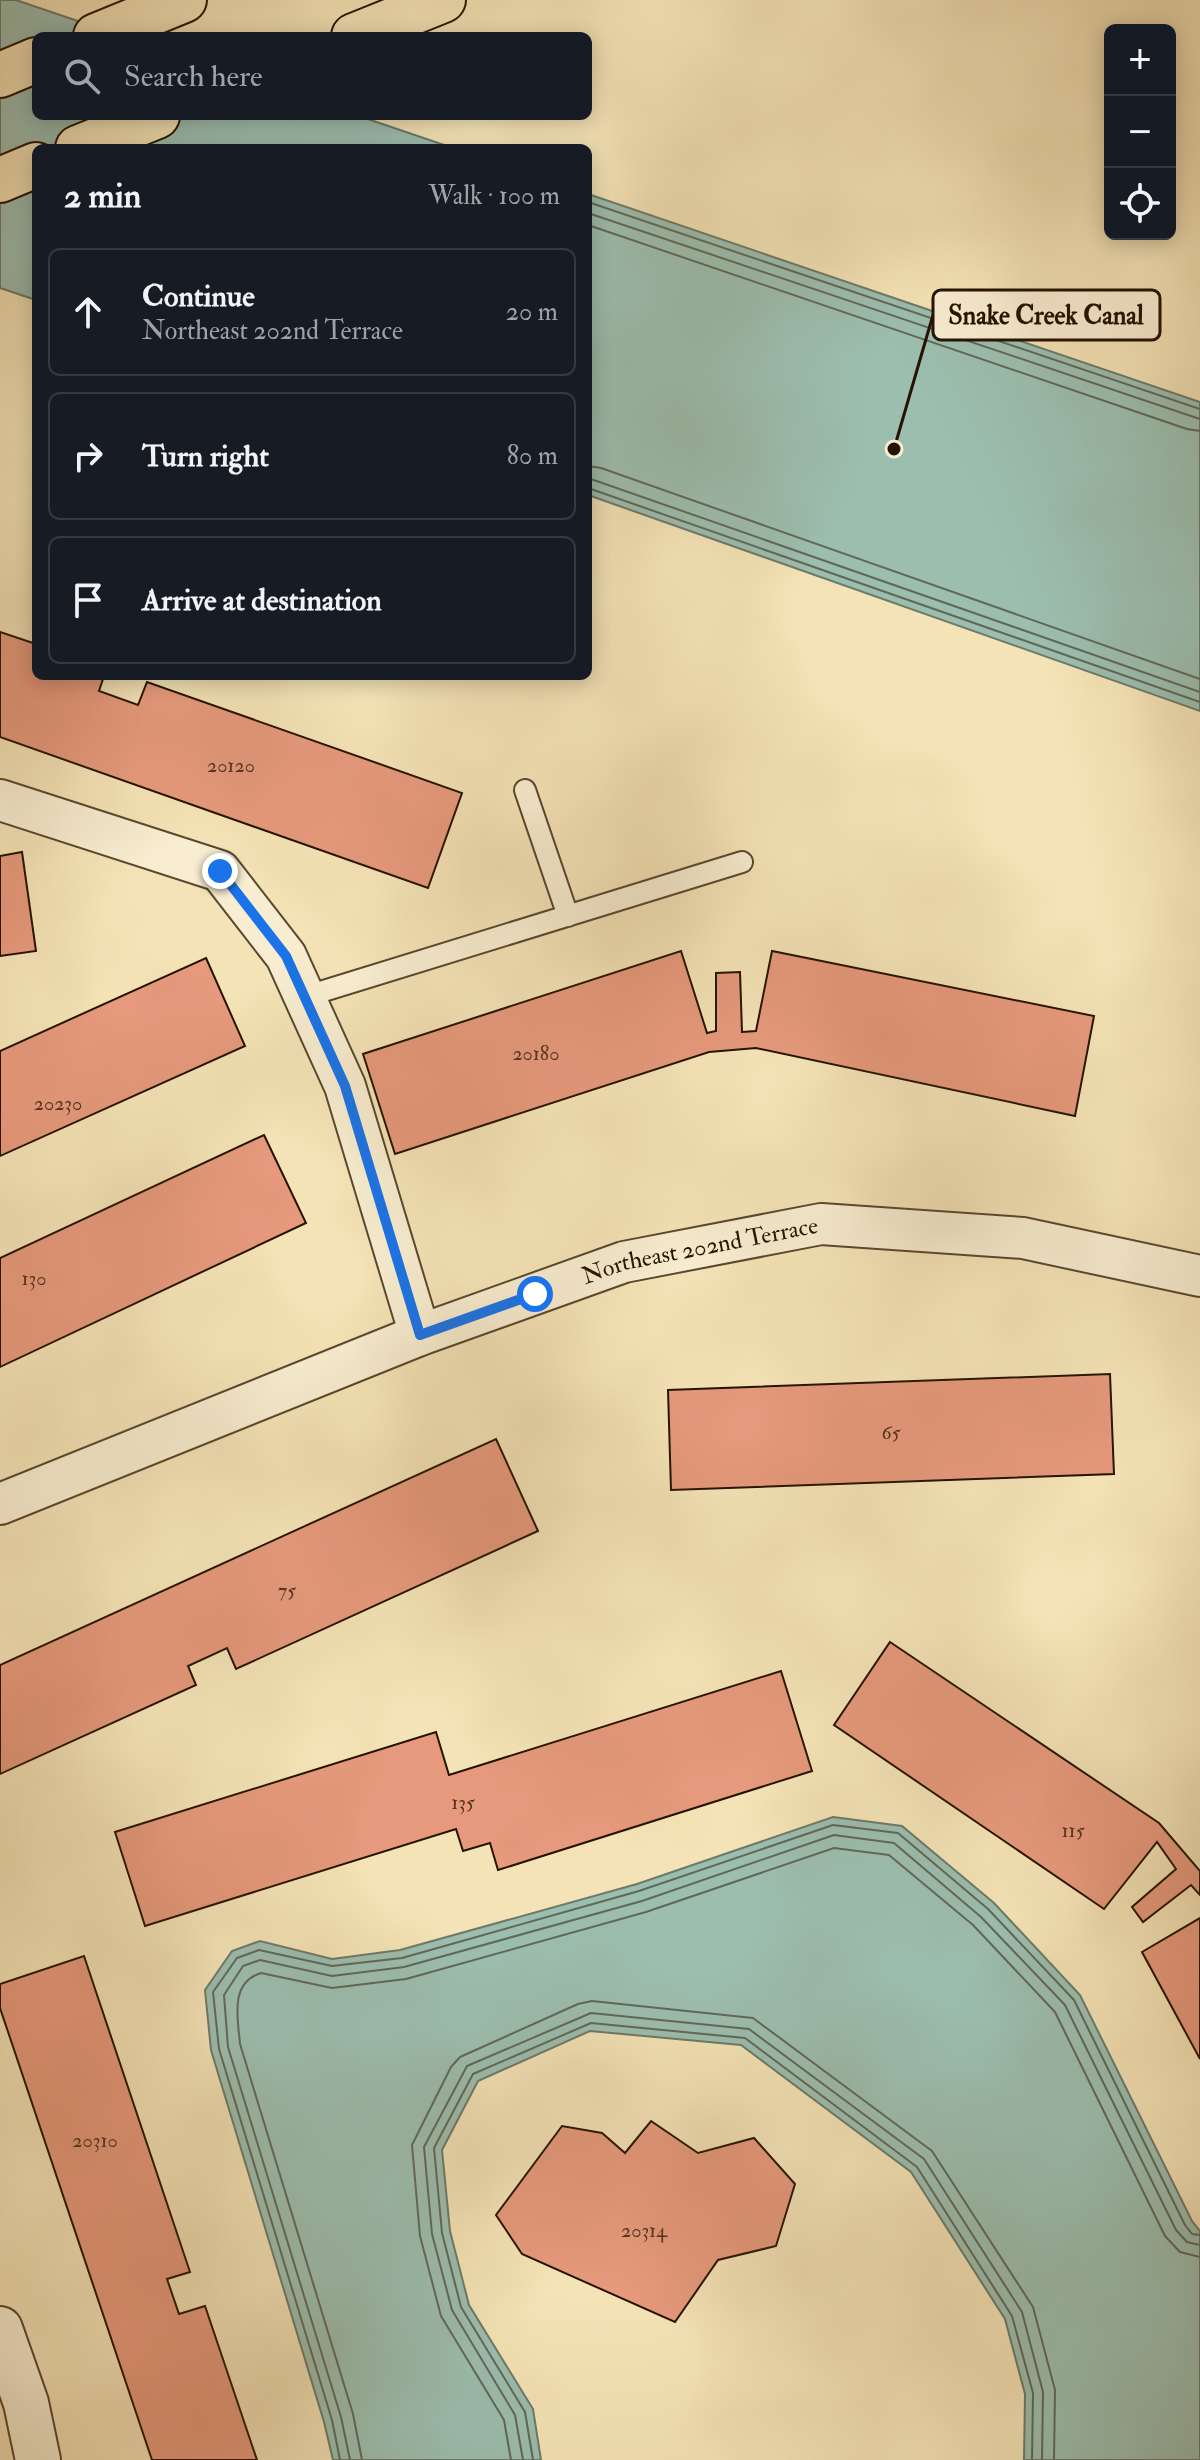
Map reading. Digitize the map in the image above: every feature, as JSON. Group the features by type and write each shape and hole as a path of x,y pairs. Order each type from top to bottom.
{"main road":[{"path":"364,32 443,0"},
{"path":"106,32 183,1"},
{"path":"0,75 32,62"},
{"path":"88,144 147,120"},
{"path":"0,180 32,167"}],"street":[{"path":"0,800 220,871 286,956 345,1086 420,1335"},
{"name":"Northeast 202nd Terrace","path":"0,1504 420,1335 624,1262 821,1224 1023,1238 1200,1276"},
{"path":"0,2329 26,2403 38,2460"}],"lane":[{"path":"525,790 568,916"},
{"path":"304,997 742,862"}],"water":[{"path":"0,0 16,0 110,32 32,32 32,120 371,120 441,144 32,144 32,299 0,288"},
{"path":"592,195 1200,402 1200,711 592,496"},
{"path":"833,1817 902,1826 994,1903 1080,1995 1192,2221 1200,2231 1200,2460 1024,2460 1025,2394 1005,2319 911,2172 741,2045 590,2031 478,2081 442,2150 450,2231 469,2305 533,2409 541,2460 333,2460 211,2050 205,1990 232,1951 260,1941 332,1959 400,1950 637,1884"}],"building":[{"path":"0,632 32,643 32,680 103,680 99,691 138,705 147,682 462,793 428,888 0,737"},
{"path":"22,852 36,951 0,956 0,856"},
{"path":"681,951 707,1033 716,1031 716,973 740,972 742,1032 756,1031 772,951 1094,1016 1075,1116 756,1048 709,1052 395,1154 363,1054"},
{"path":"206,958 245,1046 0,1156 0,1051"},
{"path":"264,1135 306,1223 0,1367 0,1258"},
{"path":"1110,1374 1114,1474 671,1490 668,1390"},
{"path":"496,1439 538,1531 236,1669 227,1648 188,1666 196,1685 0,1774 0,1665"},
{"path":"890,1642 1159,1823 1200,1871 1200,1895 1191,1885 1143,1922 1132,1907 1176,1869 1157,1842 1104,1909 834,1725"},
{"path":"781,1671 812,1771 498,1870 490,1843 463,1851 456,1829 145,1926 115,1832 436,1732 449,1775"},
{"path":"1200,1918 1200,2059 1142,1952"},
{"path":"84,1956 190,2272 167,2279 179,2314 205,2306 257,2460 152,2460 0,2008 0,1984"},
{"path":"651,2121 698,2153 754,2138 795,2184 776,2246 718,2260 675,2322 522,2254 496,2215 562,2126 602,2133 625,2153"}],"place":[{"name":"Snake Creek Canal","path":"894,449"}],"route":[{"path":"220,871 286,956 345,1086 420,1335 535,1294"}]}
